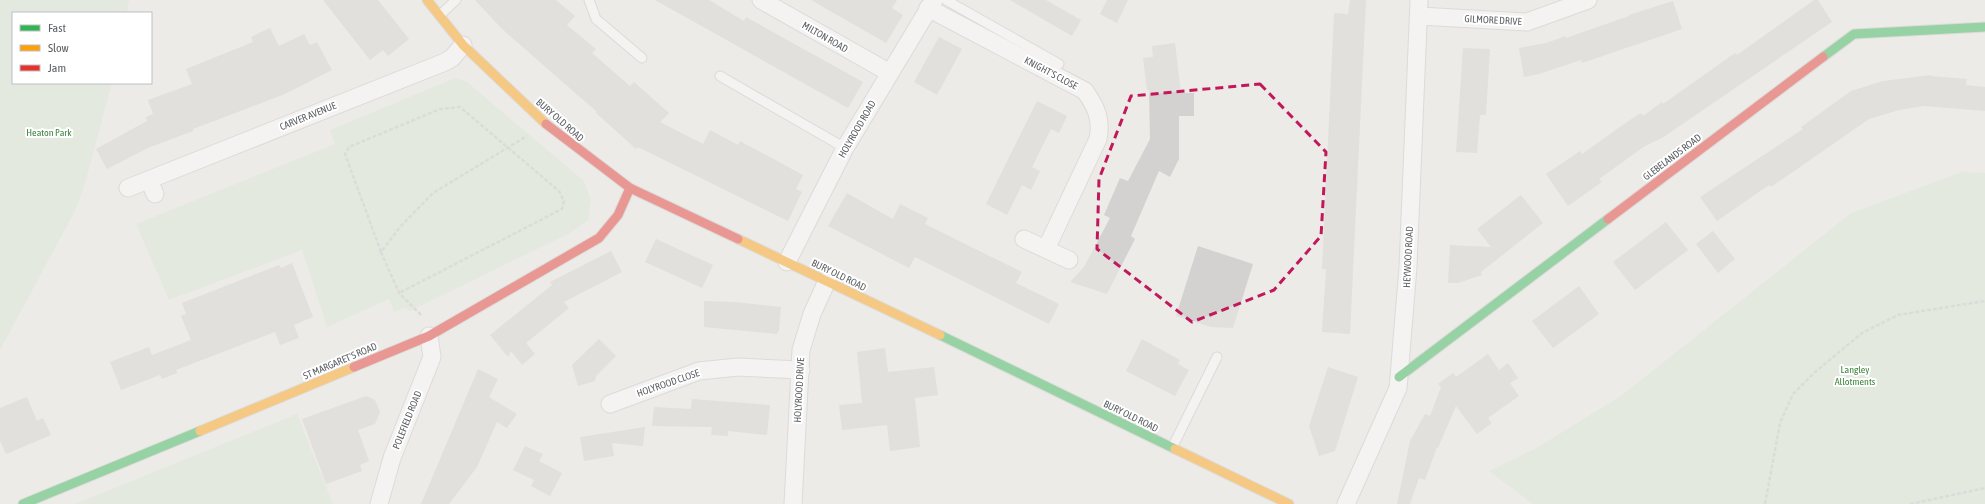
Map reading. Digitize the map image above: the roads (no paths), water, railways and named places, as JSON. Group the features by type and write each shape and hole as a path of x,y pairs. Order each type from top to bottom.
{"street":[{"name":"BURY OLD ROAD","path":"427,0 463,45 544,123 588,158 630,188 827,281 1289,504"},
{"name":"MILTON ROAD","path":"761,0 890,73"},
{"name":"GILMORE DRIVE","path":"1419,8 1527,22 1588,0"},
{"name":"HOLYROOD ROAD","path":"787,262 845,148 931,4"},
{"name":"KNIGHT'S CLOSE","path":"931,4 1085,91 1096,108 1100,127 1098,139 1046,249"},
{"name":"HEYWOOD ROAD","path":"1346,504 1398,388 1408,267 1419,8"},
{"name":"GLEBELANDS ROAD","path":"1399,377 1854,34 1985,27"},
{"name":"CARVER AVENUE","path":"128,188 152,187 445,62 452,58 463,45"},
{"name":"ST MARGARET'S ROAD","path":"23,504 433,334 599,238 610,228 620,214 630,188"},
{"path":"1024,239 1069,260"},
{"name":"HOLYROOD DRIVE","path":"793,504 801,350 812,314 827,281"},
{"name":"POLEFIELD ROAD","path":"379,504 392,458 432,357 433,334"},
{"name":"HOLYROOD CLOSE","path":"610,404 699,371 738,367 800,370"}],"lane":[{"path":"439,16 456,0"},
{"path":"589,0 596,19 642,58"},
{"path":"946,0 1059,64"},
{"path":"720,76 845,148"},
{"path":"1172,448 1217,357"}],"park label":[{"name":"Heaton Park","path":"49,132"},
{"name":"Langley Allotments","path":"1855,374"}]}
